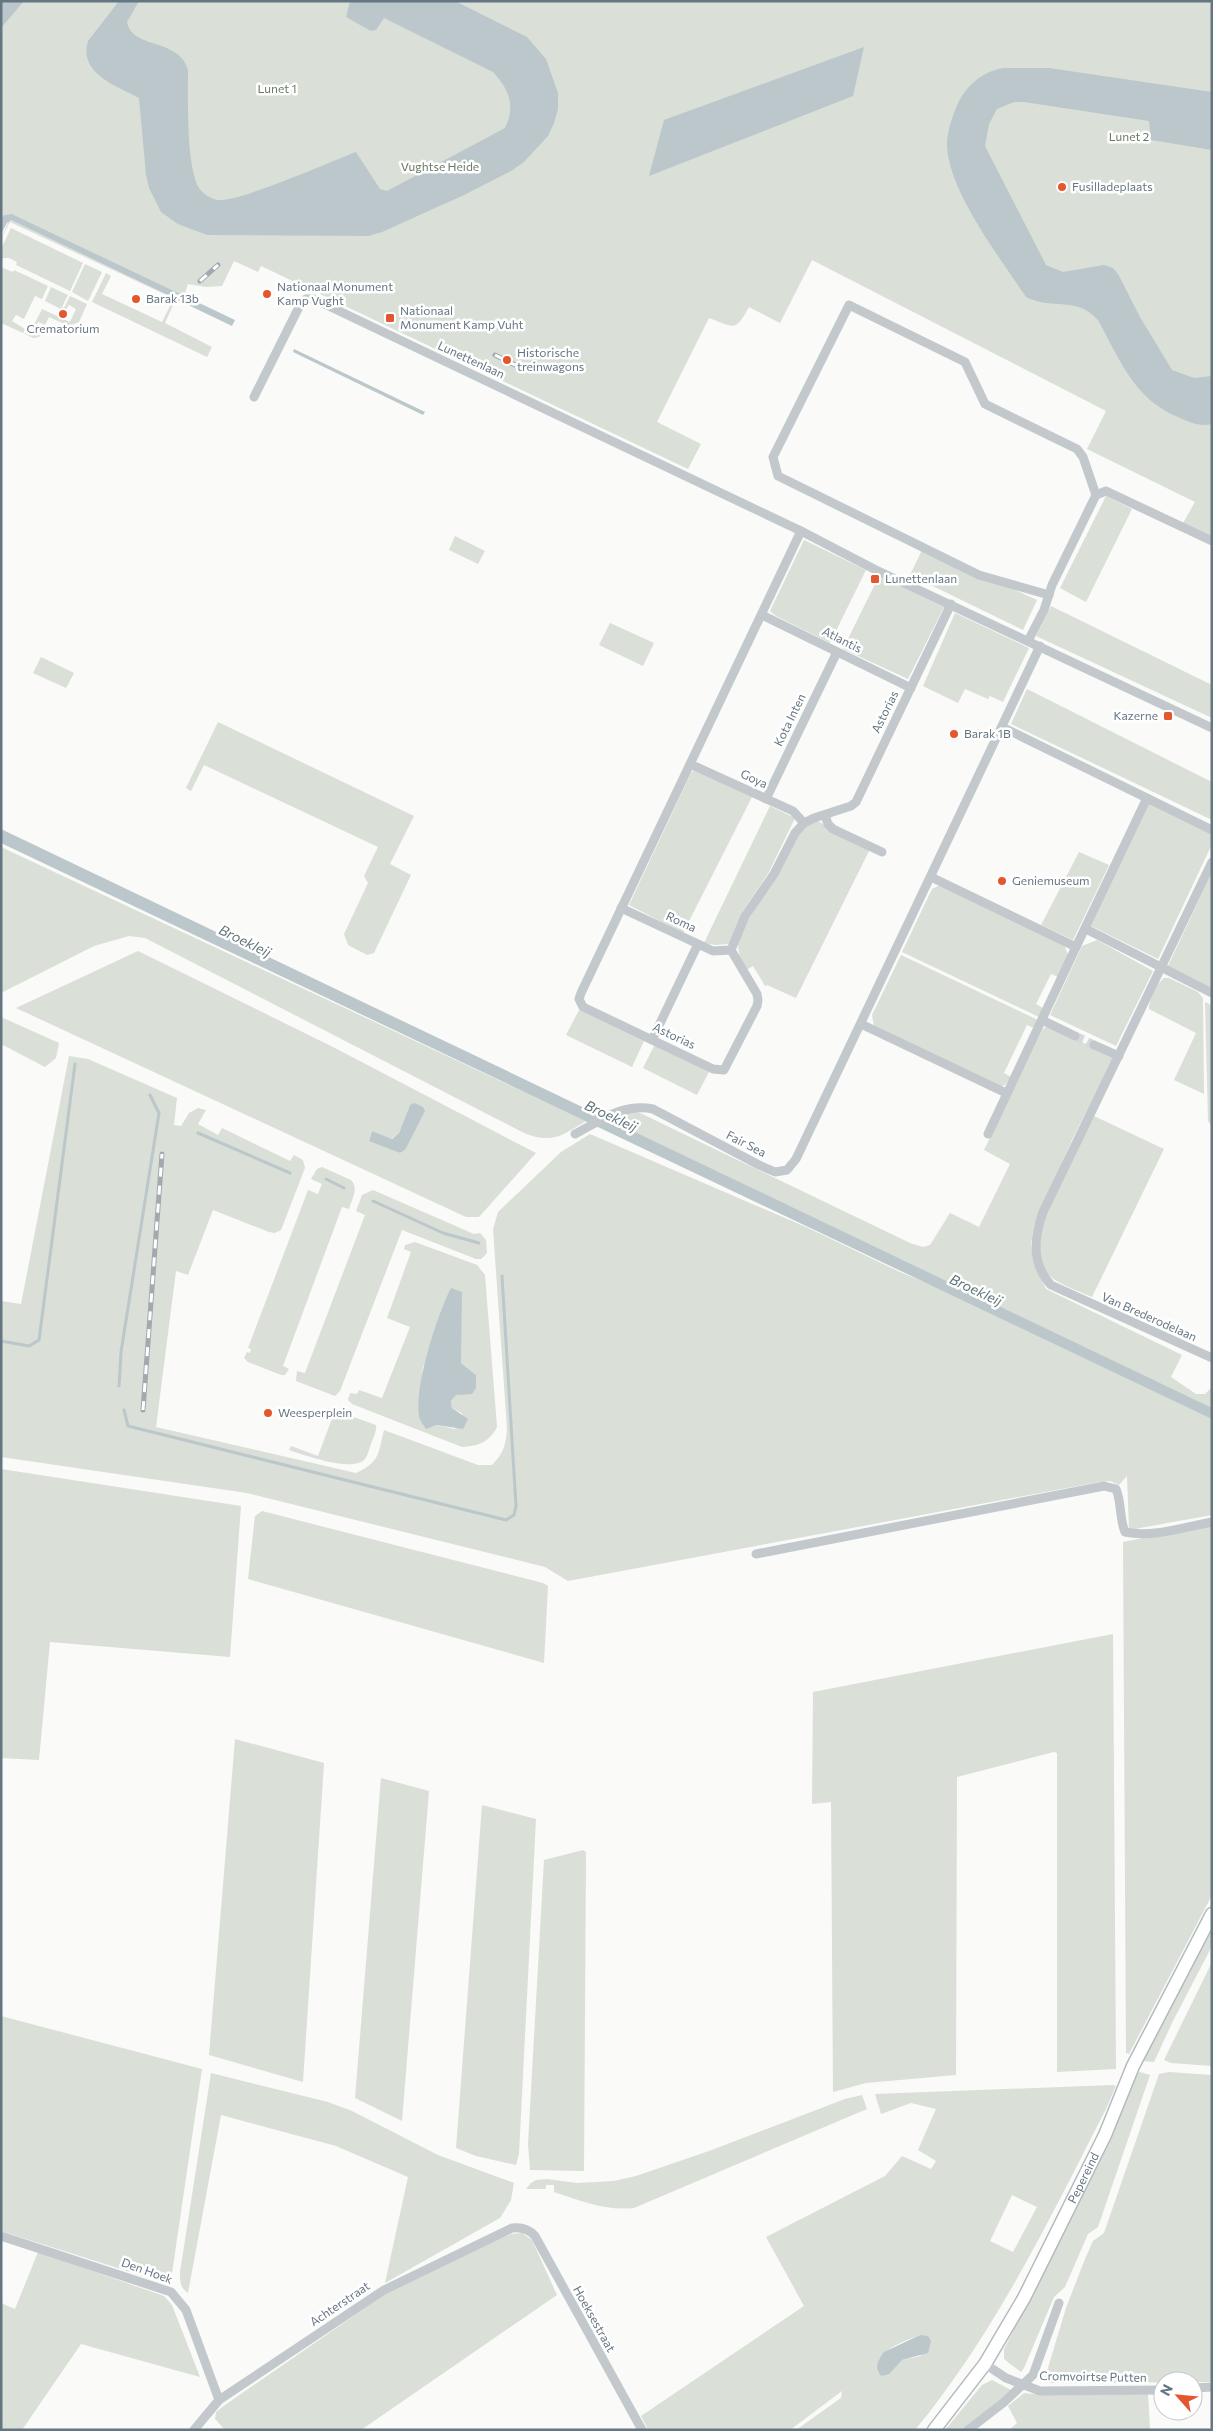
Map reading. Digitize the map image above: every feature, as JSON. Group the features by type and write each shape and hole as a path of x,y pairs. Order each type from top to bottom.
{"main road":[{"name":"Pepereind","path":"934,2430 985,2364 1024,2298 1105,2135 1133,2066 1212,1914"}],"street":[{"name":"Lunettenlaan","path":"254,397 300,305 306,299 314,299 801,532 874,569 1212,728"},
{"path":"1049,594 979,575 778,476 773,457 849,305 966,362 985,404 1077,449 1083,457 1096,495"},
{"path":"1028,641 1096,495 1106,491 1212,541"},
{"name":"Astorias","path":"731,950 757,994 758,1000 757,1006 724,1070 713,1069 583,1007 579,999 801,532"},
{"name":"Astorias","path":"804,823 851,806 856,802 951,604"},
{"name":"Atlantis","path":"762,615 911,688"},
{"path":"1006,1094 861,1024 1040,646"},
{"name":"Kota Inten","path":"766,799 837,652"},
{"path":"1002,727 1212,830"},
{"name":"Goya","path":"690,764 794,811 804,823"},
{"path":"988,1134 1147,798"},
{"path":"825,815 828,824 833,829 882,852"},
{"path":"731,950 744,916 774,874 795,833 804,823"},
{"name":"Van Brederodelaan","path":"1212,862 1043,1212 1035,1244 1038,1265 1044,1278 1051,1285 1076,1298 1212,1358"},
{"path":"931,877 1076,947"},
{"name":"Roma","path":"621,908 713,951 731,950"},
{"path":"1086,928 1212,993"},
{"path":"652,1040 698,944"},
{"path":"1042,1020 1075,1036"},
{"name":"Fair Sea","path":"575,1134 613,1114 632,1107 653,1109 759,1165 775,1172 787,1170 796,1159 861,1024"},
{"path":"1094,1044 1118,1056"},
{"path":"756,1554 1104,1486 1116,1489 1120,1498 1121,1522 1125,1532 1136,1535 1212,1522"},
{"name":"Achterstraat","path":"194,2430 219,2400 384,2290 512,2228 518,2228"},
{"name":"Hoeksestraat","path":"518,2228 531,2232 535,2236 642,2430"},
{"name":"Den Hoek","path":"1,2236 171,2292 186,2310 219,2400"},
{"name":"Cromvoirtse Putten","path":"1023,2386 1033,2375 1058,2303"},
{"name":"Cromvoirtse Putten","path":"985,2364 1023,2386 1040,2391 1153,2390"},
{"path":"968,2430 1023,2386"}],"green space":[{"name":"Vughtse Heide","path":"1,1 1212,1 1212,537 1183,523 1195,502 1087,449 1106,411 812,260 780,323 749,307 740,321 733,326 709,318 657,422 701,444 688,469 261,266 258,272 234,261 222,286 206,287 188,284 184,296 12,214 4,215 1,218"},
{"path":"9,220 181,302 10,222 1,239"},
{"path":"11,228 83,263 70,291 16,265 17,262 9,258 3,258 1,263 1,249"},
{"path":"1,264 3,268 13,272 14,270 48,286 42,299 35,296 24,319 16,315 12,321 25,329 23,333 1,323"},
{"path":"85,264 102,272 88,301 72,292"},
{"path":"106,273 111,276 102,294 162,322 171,304 173,305 165,323 212,347 207,357 92,302"},
{"path":"51,287 68,295 61,309 45,301"},
{"path":"70,296 87,304 79,322 69,326 49,317 45,325 38,322 36,326 42,330 39,337 33,338 25,334 27,330 31,331 42,309 70,322 76,309 69,305 65,311 63,310"},
{"path":"1106,496 1132,509 1086,602 1060,588"},
{"path":"455,536 485,551 478,564 449,550"},
{"path":"804,540 866,570 830,643 776,616 770,611"},
{"path":"923,548 1037,600 1023,630 910,575"},
{"path":"879,576 944,607 908,679 843,649"},
{"path":"1051,606 1212,685 1212,718 1036,636"},
{"path":"955,613 1029,648 1003,702 990,696 988,699 965,689 958,703 923,686"},
{"path":"610,623 654,643 643,666 599,645"},
{"path":"41,657 74,673 66,688 33,673"},
{"path":"1027,689 1212,782 1212,820 1011,724"},
{"path":"218,722 414,816 390,864 411,875 374,953 367,955 348,945 344,934 368,883 364,876 378,847 204,765 191,791 186,788"},
{"path":"694,770 752,797 683,933 629,905"},
{"path":"1149,803 1212,834 1212,844 1158,959 1091,926"},
{"path":"770,806 795,818 769,872 742,912 729,944 716,945 704,943"},
{"path":"816,820 870,849 796,998 767,985 765,986 753,966 746,970 740,957 738,944 740,934 795,839 807,825"},
{"path":"1,847 586,1121 556,1137 542,1138 524,1133 145,938 129,936 94,946 1,993"},
{"path":"1079,852 1109,865 1073,940 1041,925"},
{"path":"1212,872 1212,990 1167,968"},
{"path":"940,885 1064,944 1068,955 1058,977 1051,974 1036,1004 1043,1008 1039,1017 902,952 932,889"},
{"path":"1097,940 1153,971 1116,1046 1050,1015 1082,946"},
{"path":"138,951 333,1047 536,1153 479,1217 466,1217 16,1008","holes":["410,1105 405,1150 400,1153 369,1140 372,1131 391,1139 399,1133"]},
{"path":"901,955 1038,1020 1034,1028 1027,1025 1004,1073 1011,1077 1005,1085 1000,1087 874,1026 872,1015"},
{"path":"1164,978 1169,978 1198,992 1203,998 1204,1094 1174,1080 1196,1033 1149,1009 1154,992"},
{"path":"1205,1002 1212,1005 1212,1126 1208,1121"},
{"path":"579,1010 644,1041 632,1067 566,1035"},
{"path":"1,1017 59,1043 56,1058 45,1067 1,1044"},
{"path":"1050,1027 1114,1057 1072,1140 1034,1226 1031,1243 1033,1260 1046,1289 1182,1355 1171,1377 1196,1394 1205,1394 1212,1387 1212,1515 1129,1530 1127,1476 1119,1485 1110,1481 1099,1482 568,1581 545,1567 247,1493 1,1457 1,1301 21,1304 69,1056 88,1059 177,1098 174,1125 181,1126 189,1113 198,1108 206,1110 198,1124 218,1135 222,1128 290,1161 294,1155 303,1160 305,1168 281,1230 275,1233 269,1232 213,1210 188,1275 176,1271 156,1427 356,1473 374,1461 379,1451 384,1430 478,1465 492,1465 502,1452 507,1428 493,1229 498,1212 561,1152 590,1134 806,1227 900,1272 1021,1322 605,1122 629,1112 640,1113 910,1243 923,1247 930,1245 950,1213 979,1227 1010,1164 984,1150 1042,1030"},
{"path":"655,1044 709,1072 697,1095 643,1068"},
{"path":"1094,1116 1164,1149 1092,1297 1062,1284 1048,1274 1041,1259 1041,1240 1045,1218 1054,1195"},
{"path":"322,1167 351,1180 354,1186 354,1194 349,1209 342,1207 283,1366 289,1369 285,1375 281,1375 248,1362 244,1358 247,1352 250,1353 251,1349 248,1348 308,1190 318,1194 322,1184 311,1179 317,1169"},
{"path":"373,1190 474,1234 480,1233 486,1240 487,1253 481,1259 476,1259 402,1230 340,1391 335,1396 296,1381 297,1371 305,1373 365,1215 356,1211 362,1195"},
{"path":"415,1242 477,1265 485,1275 497,1427 487,1440 474,1446 462,1447 352,1404 348,1400 350,1393 357,1394 359,1390 382,1398 410,1327 387,1318 411,1252 404,1249 405,1245","holes":["430,1351 461,1363 476,1375 464,1393 456,1395 451,1401 452,1408 463,1414 455,1429 436,1425 419,1405 423,1367"]},
{"path":"328,1408 376,1425 375,1435 368,1454 359,1463 340,1464 328,1462 289,1450 291,1446 318,1456 333,1416 327,1412"},
{"path":"1,1469 241,1506 230,1657 50,1642 39,1760 1,1758"},
{"path":"262,1511 543,1583 548,1586 544,1663 248,1579 255,1516"},
{"path":"1212,1524 1212,1895 1129,2054 1126,2053 1123,1542"},
{"path":"1113,1634 1116,2069 1057,2072 1057,1753 1054,1752 957,1777 956,2075 866,2083 833,2092 831,1802 812,1804 813,1692"},
{"path":"235,1739 324,1763 303,2082 209,2055"},
{"path":"381,1778 429,1791 402,2121 355,2098"},
{"path":"482,1805 536,1819 519,2154 516,2165 476,2156 456,2148"},
{"path":"583,1850 586,1852 584,2171 530,2170 528,2144 544,1860"},
{"path":"1212,1924 1212,1946 1154,2062 1141,2061"},
{"path":"1212,1962 1212,2066 1171,2063 1164,2060"},
{"path":"1,2016 202,2069 171,2280 168,2284 1,2231"},
{"path":"1169,2072 1212,2075 1212,2382 1203,2382 1203,2371 1153,2371 1153,2382 1045,2383 1044,2381 1066,2308 1093,2241 1104,2233 1159,2074"},
{"path":"211,2073 328,2102 352,2111 438,2155 514,2183 511,2200 500,2218 385,2283 408,2177 336,2146 221,2115 188,2293 182,2287 180,2272"},
{"path":"1137,2073 1150,2075 1098,2227 1088,2234 1065,2287 1054,2297 1021,2372 1004,2359 1004,2349 1056,2246"},
{"path":"1116,2086 1042,2234 996,2315 971,2355 915,2430 796,2430 841,2398 842,2391 790,2430 648,2430 641,2416 804,2306 766,2237 885,2176 902,2156 931,2169 936,2161 918,2150 936,2109 911,2103 881,2114 875,2094","holes":["1012,2195 1037,2207 1013,2252 990,2241","920,2335 921,2356 902,2360 878,2373 877,2365 885,2353 891,2348"]},
{"path":"862,2095 867,2109 634,2208 603,2207 584,2202 554,2192 554,2185 546,2185 546,2189 526,2189 536,2180 547,2179 577,2183 614,2181 636,2176 709,2151 845,2099"},
{"path":"522,2233 532,2240 557,2295 361,2430 225,2430 215,2419 216,2412 225,2405 394,2288 479,2246 511,2234"},
{"path":"38,2252 164,2296 172,2305 200,2377 81,2344 22,2430 1,2430 1,2303 15,2309"},
{"path":"992,2380 1011,2390 1004,2398 963,2430 945,2430 982,2385"},
{"path":"1148,2392 1150,2430 1009,2430 1017,2423 1008,2406 1024,2393 1044,2395"}],"shaded area":[{"path":"1,1 24,1 1,28"},
{"path":"119,1 139,1 127,22 131,31 137,37 175,53 183,60 188,70 190,148 195,178 203,192 218,200 264,189 356,152 380,189 387,191 505,128 510,112 509,98 499,78 493,72 384,18 376,30 371,31 346,17 350,1 455,1 527,37 546,59 558,93 558,109 548,136 524,162 511,171 464,195 382,232 368,236 207,235 178,224 161,212 149,188 146,175 139,98 101,77 89,62 86,52 88,41"},
{"path":"864,47 853,96 649,176 664,120"},
{"path":"1003,68 1049,68 1212,92 1212,150 1151,140 1149,121 1024,102 1014,102 997,109 989,124 985,146 1046,265 1063,272 1104,265 1113,268 1172,370 1194,378 1212,376 1212,424 1186,421 1150,400 1130,377 1098,320 1089,312 1073,305 1046,303 1026,297 978,224 956,183 947,145 948,134 959,101 967,89 983,75"},
{"path":"12,214 235,320 232,326 11,220 7,223 1,234 1,218 4,215"},
{"path":"294,349 425,412 423,415 293,352"},
{"path":"1,829 1212,1408 1212,1419 1,843"},
{"path":"414,1103 423,1107 425,1111 405,1150 400,1153 369,1141 372,1131 392,1139 399,1133 410,1105"},
{"path":"451,1288 462,1292 461,1363 476,1375 476,1388 472,1394 456,1395 451,1401 452,1408 468,1419 463,1429 436,1425 426,1429 420,1419 419,1406 423,1372 433,1333"},
{"path":"920,2335 928,2336 931,2341 928,2353 902,2360 889,2374 882,2376 879,2373 877,2364 884,2352"}],"waterway":[{"path":"1,1341 29,1346 39,1340 75,1064"},
{"path":"119,1386 121,1352 159,1113 150,1095"},
{"path":"198,1133 290,1173"},
{"path":"326,1179 344,1188"},
{"path":"373,1201 443,1233 479,1243"},
{"path":"124,1410 128,1426 506,1520 514,1515 516,1506 502,1276"}],"tunnel":[{"path":"1075,1036 1094,1045"}],"railway":[{"path":"200,281 218,265"},
{"path":"495,355 515,365"},
{"path":"143,1410 162,1154"}],"place":[{"name":"Fusilladeplaats","path":"1062,187"},
{"name":"Nationaal Monument Kamp Vught","path":"267,294"},
{"name":"Barak 13b","path":"136,299"},
{"name":"Crematorium","path":"63,314"},
{"name":"Nationaal Monument Kamp Vuht","path":"390,318"},
{"name":"Historische treinwagons","path":"507,360"},
{"name":"Lunettenlaan","path":"875,579"},
{"name":"Kazerne","path":"1168,716"},
{"name":"Barak 1B","path":"954,734"},
{"name":"Geniemuseum","path":"1002,881"},
{"name":"Weesperplein","path":"268,1413"}],"park label":[{"name":"Lunet 1","path":"277,89"},
{"name":"Lunet 2","path":"1129,137"}],"water label":[{"name":"Broekleij","path":"245,941"},
{"name":"Broekleij","path":"611,1116"},
{"name":"Broekleij","path":"976,1290"}]}
